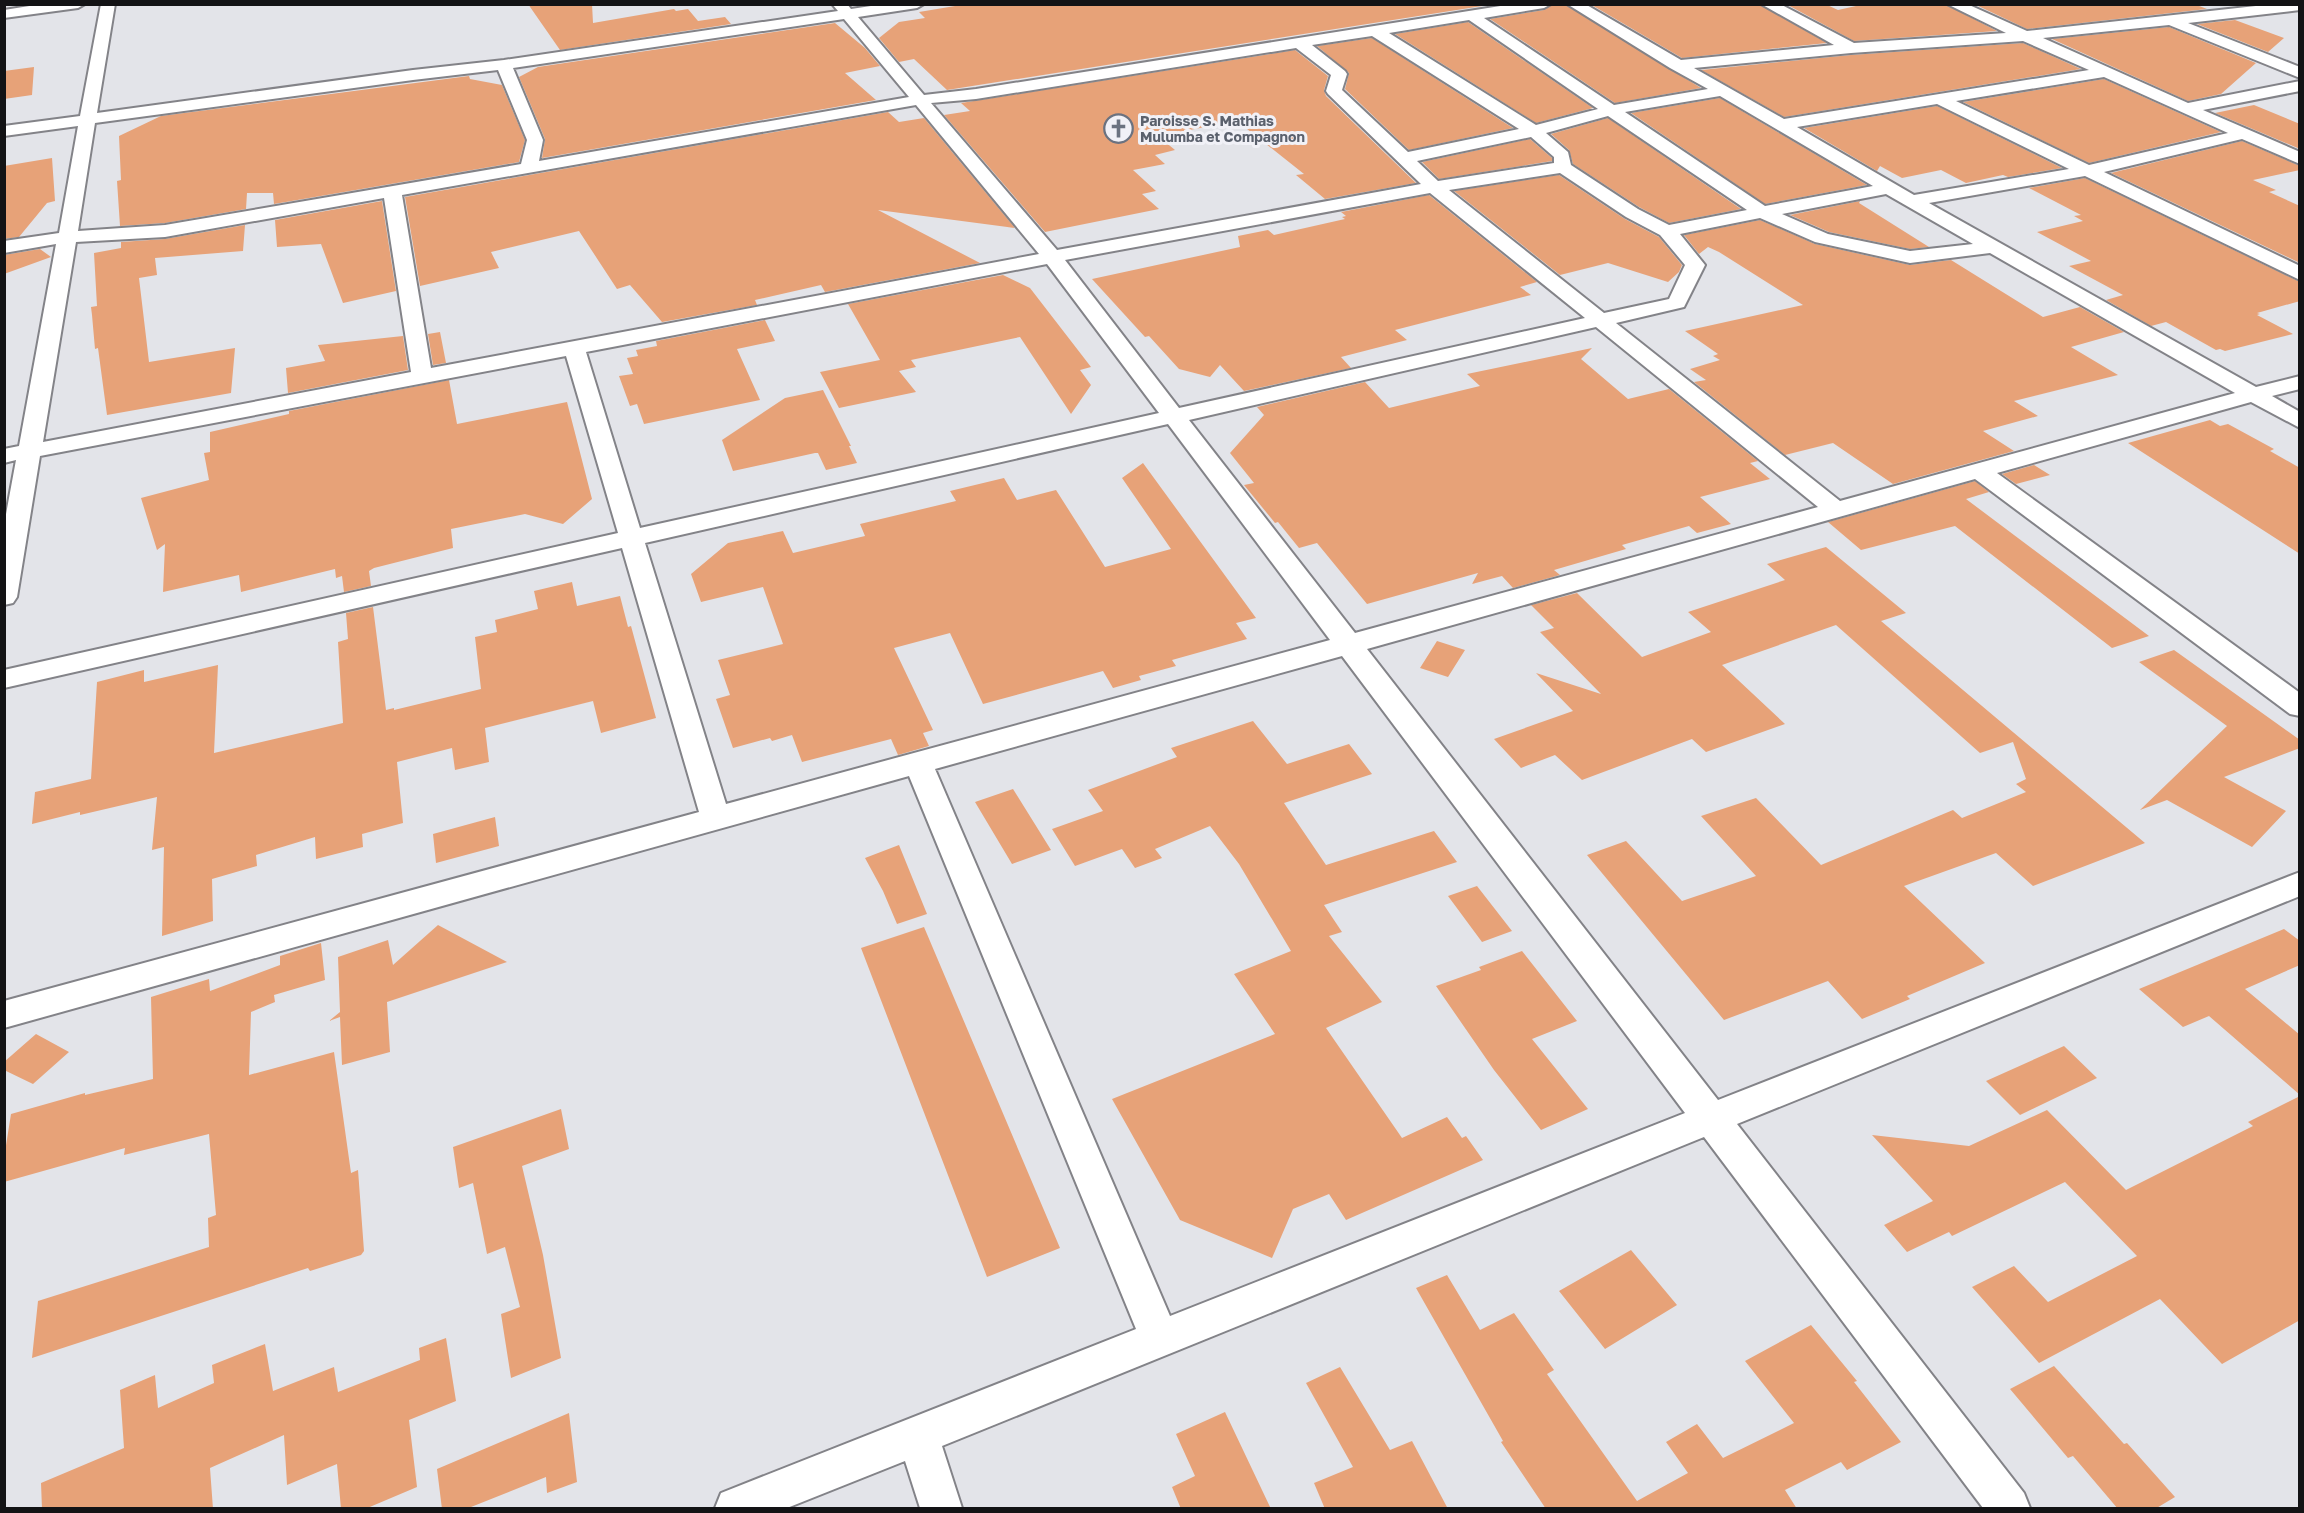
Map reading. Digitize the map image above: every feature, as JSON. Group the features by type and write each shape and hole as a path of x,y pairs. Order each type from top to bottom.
{"street":[{"path":"4,14 78,4"},
{"path":"4,597 108,4"},
{"path":"4,131 504,65 843,9 917,4"},
{"path":"4,247 67,237 165,231 918,100 976,94 1544,4"},
{"path":"1574,4 1675,65 1991,247 2300,421"},
{"path":"1768,4 1851,48"},
{"path":"1954,4 2300,159"},
{"path":"1675,65 1851,48 2024,36 2300,6"},
{"path":"2140,8 2300,73"},
{"path":"843,9 1052,257 2009,1509"},
{"path":"1472,16 1763,213 1822,238 1910,257 1991,247"},
{"path":"1376,31 1534,131 1562,156 1563,167"},
{"path":"1299,43 1339,74 1334,91 1434,187 1838,510"},
{"path":"504,65 535,141 529,168"},
{"path":"1780,125 2107,72"},
{"path":"2186,108 2300,86"},
{"path":"1406,158 1534,131 1611,110 1722,92"},
{"path":"1939,99 2300,274"},
{"path":"1911,201 2086,171 2244,134"},
{"path":"4,456 1052,257 1434,187 1563,167 1632,213 1667,231 1695,265 1677,303 4,679"},
{"path":"1667,231 1889,188"},
{"path":"392,192 423,376"},
{"path":"574,348 716,819"},
{"path":"4,1015 2300,382"},
{"path":"1979,471 2300,707"},
{"path":"918,763 1160,1339"},
{"path":"736,1509 2300,883"},
{"path":"918,1436 941,1509"}],"building":[{"path":"528,4 592,4 593,23 674,9 676,11 688,9 698,21 725,17 731,24 560,50"},
{"path":"967,4 1495,4 947,90 914,59 899,62 879,38 899,22 925,18 919,12"},
{"path":"1553,4 1565,4 1701,88 1615,103 1490,19 1544,10"},
{"path":"1590,4 1759,4 1827,43 1682,58"},
{"path":"1786,4 1825,4 1838,10 1865,4 1945,4 1997,31 1854,41"},
{"path":"1974,4 2194,4 2207,9 2027,29"},
{"path":"2235,20 2284,38 2268,52 2197,24"},
{"path":"1468,22 1593,108 1536,123 1395,34"},
{"path":"835,23 865,48 880,66 845,73 876,100 542,158 545,139 519,77 538,67"},
{"path":"2169,27 2256,63 2221,94 2188,101 2052,39"},
{"path":"1372,38 1513,128 1409,150 1345,89 1349,73 1317,46"},
{"path":"2023,43 2081,69 1784,117 1701,70 1851,55"},
{"path":"1295,50 1328,76 1324,90 1326,96 1416,183 1325,199 1296,175 1304,174 1237,121 1158,136 1175,150 1155,155 1165,164 1133,170 1156,191 1142,194 1159,209 1045,232 944,115 970,111 961,103"},
{"path":"34,67 32,95 4,99 4,71"},
{"path":"469,76 470,79 502,85 525,140 519,162 274,204 273,193 247,193 246,209 165,223 120,226 117,181 121,180 119,136 161,116"},
{"path":"2104,79 2221,132 2089,163 1963,102"},
{"path":"1720,98 1867,185 1765,204 1631,113"},
{"path":"2254,105 2300,124 2300,149 2215,113"},
{"path":"1937,106 2062,168 2008,177 2003,175 1966,183 1941,170 1902,178 1880,166 1877,171 1804,128"},
{"path":"888,112 899,122 924,118 1015,228 878,210 980,263 825,292 821,285 755,300 757,305 662,322 630,285 617,289 579,231 491,252 499,268 420,286 405,197"},
{"path":"1608,118 1741,209 1669,223 1639,207 1573,164 1569,150 1551,134"},
{"path":"1530,139 1552,158 1552,161 1439,179 1422,162"},
{"path":"2242,141 2300,166 2300,170 2253,180 2276,190 2269,192 2300,206 2300,263 2111,173"},
{"path":"52,158 55,201 47,203 19,237 4,239 4,166"},
{"path":"1559,175 1625,219 1659,237 1682,265 1679,272 1668,282 1608,263 1560,275 1454,191"},
{"path":"2085,178 2300,282 2300,301 2257,313 2293,334 2225,351 2216,350 2166,322 2151,326 2106,300 2123,295 2069,266 2091,261 2037,232 2083,221 2074,216 2081,215 2029,188"},
{"path":"1429,195 1537,282 1520,287 1531,295 1395,330 1407,340 1341,357 1351,368 1244,391 1220,365 1210,377 1179,369 1149,336 1145,337 1092,279 1240,247 1238,236 1268,230 1274,235 1345,219 1342,217 1346,216 1341,212"},
{"path":"382,201 396,291 343,303 321,244 277,247 275,220"},
{"path":"1860,201 1859,203 1929,247 1910,249 1829,232 1790,215"},
{"path":"1760,220 1815,244 1910,265 1951,260 2043,317 2080,307 2124,332 2071,347 2118,375 2014,401 2038,416 1983,431 2014,451 1893,484 1833,443 1785,455 1694,382 1706,380 1690,369 1720,360 1713,356 1718,354 1685,331 1803,305 1719,252 1708,247 1699,254 1684,235"},
{"path":"245,225 243,251 155,258 157,275 139,278 149,362 235,348 231,393 107,415 98,348 95,349 91,307 97,306 94,253 121,248 121,242 165,239"},
{"path":"40,249 51,257 4,274 4,255"},
{"path":"1003,275 1030,288 1091,367 1080,370 1091,385 1071,414 1020,337 911,360 916,367 899,371 916,392 839,408 820,372 880,360 848,304"},
{"path":"765,320 775,341 737,349 760,400 644,424 637,404 630,406 619,376 633,374 627,358 638,356 636,350 657,346 656,341"},
{"path":"440,332 446,363 433,365 428,334"},
{"path":"403,336 408,370 288,393 286,368 325,361 318,345"},
{"path":"1592,348 1581,359 1628,399 1669,389 1758,461 1750,463 1770,479 1700,497 1731,524 1697,533 1689,526 1622,545 1626,549 1554,570 1560,575 1513,588 1502,576 1472,584 1478,573 1367,604 1317,543 1299,548 1278,522 1275,523 1244,485 1254,483 1230,453 1264,415 1257,407 1365,382 1389,408 1480,386 1467,374"},
{"path":"449,380 457,424 567,402 592,499 563,524 525,514 451,529 453,548 374,568 369,571 371,586 344,592 342,576 336,578 335,569 241,592 239,575 163,592 165,544 157,550 141,498 209,480 204,453 210,452 210,432 289,414 289,411"},
{"path":"823,390 857,463 826,470 818,453 815,453 733,471 722,440 785,398"},
{"path":"2210,420 2220,426 2228,424 2274,449 2270,451 2300,468 2300,554 2128,443"},
{"path":"1143,463 1256,618 1236,623 1247,639 1172,660 1176,666 1139,676 1141,680 1113,688 1103,671 983,704 950,633 894,648 933,730 923,733 929,746 898,755 891,739 802,762 792,735 772,741 770,738 733,748 716,699 730,695 718,660 783,644 763,587 701,602 691,574 728,543 783,531 793,553 865,536 860,524 956,501 950,491 1004,478 1017,500 1056,490 1105,567 1171,549 1122,478"},
{"path":"2034,465 2050,475 2016,484 2002,474"},
{"path":"1975,481 1989,492 1966,499 2149,636 2112,648 1955,526 1861,550 1828,522"},
{"path":"1826,547 1906,613 1881,621 2145,843 2033,886 1996,853 1904,886 1985,963 1907,996 1910,999 1862,1019 1828,981 1724,1020 1587,855 1626,841 1682,901 1756,876 1701,816 1756,798 1821,865 1953,810 1962,818 2026,792 2016,784 2026,779 2013,742 1980,753 1836,625 1722,665 1785,724 1706,752 1692,739 1582,780 1555,755 1521,768 1494,739 1573,711 1536,673 1601,694 1540,632 1554,628 1531,605 1577,593 1642,657 1711,632 1688,612 1785,580 1767,564"},
{"path":"572,582 577,606 620,596 628,627 631,626 656,718 601,733 593,701 485,728 489,762 455,770 452,748 397,762 403,823 362,834 363,847 316,859 315,837 256,855 257,866 212,879 213,921 162,936 164,847 152,850 157,797 32,824 35,792 91,779 97,682 144,670 144,682 218,665 214,753 343,723 338,642 348,639 346,613 373,607 386,710 394,708 394,710 481,689 475,637 497,632 495,620 538,609 534,591"},
{"path":"1437,641 1465,650 1448,677 1420,668"},
{"path":"2174,650 2300,740 2300,748 2224,777 2286,811 2252,847 2167,800 2140,810 2227,726 2139,662"},
{"path":"1253,721 1287,764 1349,744 1372,774 1284,803 1326,865 1434,831 1457,862 1324,905 1342,932 1329,936 1382,1002 1326,1028 1402,1138 1447,1117 1462,1138 1466,1136 1483,1160 1346,1220 1329,1194 1293,1209 1272,1258 1180,1220 1112,1099 1275,1034 1234,974 1291,951 1239,864 1210,826 1155,849 1162,858 1135,868 1122,849 1075,866 1052,829 1103,811 1088,790 1177,757 1171,748"},
{"path":"1013,789 1051,850 1012,864 975,802"},
{"path":"495,817 499,846 436,863 433,834"},
{"path":"899,845 927,914 897,924 865,858"},
{"path":"1477,886 1512,931 1482,942 1448,896"},
{"path":"438,925 507,962 387,1002 390,1052 342,1065 340,1017 329,1021 340,1012 338,957 388,940 393,965"},
{"path":"924,927 1060,1248 987,1277 861,948"},
{"path":"2284,929 2300,941 2300,965 2245,989 2300,1035 2300,1095 2209,1016 2183,1027 2139,989"},
{"path":"321,943 325,980 274,995 275,1002 251,1012 249,1075 334,1052 351,1173 358,1170 364,1251 361,1255 310,1271 308,1268 32,1358 38,1301 209,1247 208,1218 216,1215 209,1134 124,1155 125,1148 4,1182 4,1158 11,1114 85,1093 85,1095 153,1079 151,997 209,979 210,991 280,965 280,956"},
{"path":"1522,951 1577,1021 1532,1039 1588,1109 1541,1130 1494,1070 1436,986 1481,970 1479,967"},
{"path":"36,1034 69,1052 33,1084 4,1070 4,1062"},
{"path":"2064,1046 2097,1078 2020,1115 1986,1081"},
{"path":"2300,1096 2300,1320 2222,1364 2160,1299 2039,1363 1972,1287 2014,1266 2048,1302 2137,1256 2065,1182 1952,1236 1949,1232 1907,1252 1884,1225 1933,1201 1872,1135 1969,1146 2047,1110 2126,1190 2253,1126 2248,1122"},
{"path":"561,1109 569,1149 522,1166 543,1255 561,1358 511,1378 501,1314 520,1307 505,1247 487,1254 473,1183 459,1188 453,1147"},
{"path":"1631,1250 1677,1305 1605,1349 1559,1291"},
{"path":"1447,1275 1480,1330 1514,1313 1554,1370 1547,1374 1637,1501 1688,1473 1666,1442 1697,1424 1723,1458 1794,1423 1745,1361 1811,1325 1857,1381 1854,1382 1901,1442 1847,1470 1841,1462 1785,1490 1797,1509 1546,1509 1501,1442 1503,1441 1416,1288"},
{"path":"446,1338 456,1401 409,1420 417,1487 365,1509 341,1509 337,1464 287,1485 284,1435 210,1468 213,1509 42,1509 41,1483 124,1448 120,1390 155,1375 158,1408 214,1383 212,1365 265,1344 273,1391 334,1367 338,1392 420,1360 419,1348"},
{"path":"2054,1366 2175,1497 2155,1509 2118,1509 2073,1456 2068,1458 2010,1389"},
{"path":"1340,1367 1390,1450 1412,1441 1448,1509 1325,1509 1314,1483 1353,1467 1306,1383"},
{"path":"1225,1412 1271,1509 1181,1509 1172,1487 1195,1476 1176,1434"},
{"path":"569,1413 577,1482 547,1493 546,1477 466,1509 442,1509 437,1469"}],"place":[{"name":"Paroisse S. Mathias Mulumba et Compagnon","path":"1119,129"}]}
